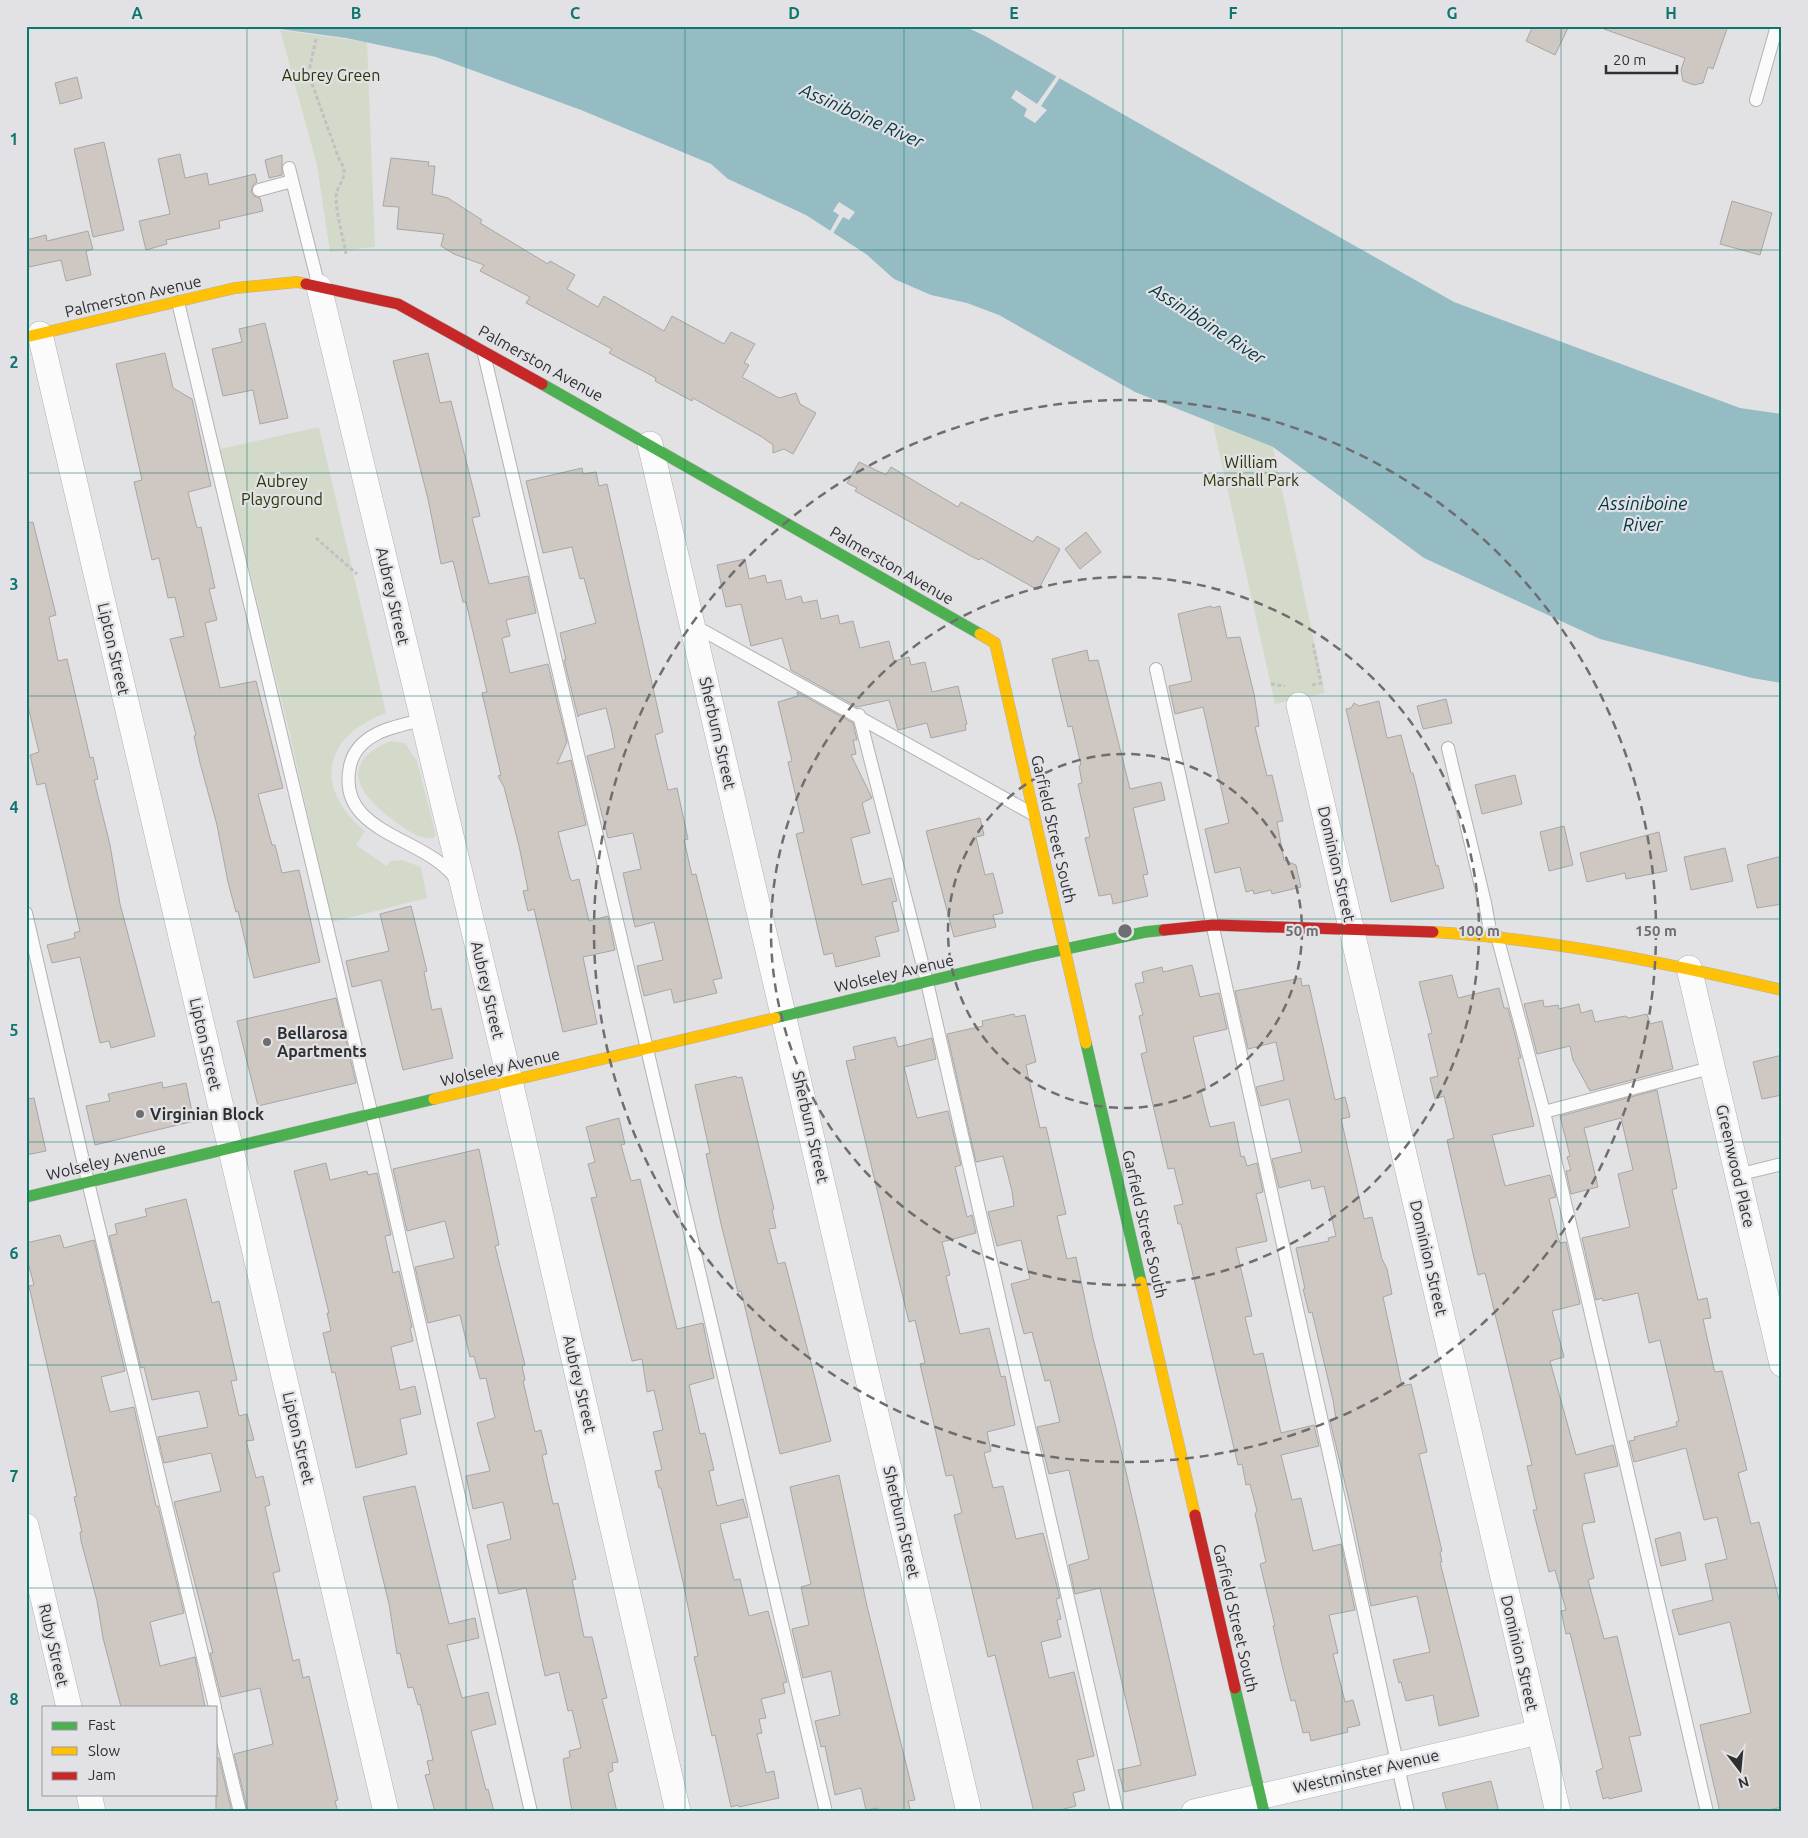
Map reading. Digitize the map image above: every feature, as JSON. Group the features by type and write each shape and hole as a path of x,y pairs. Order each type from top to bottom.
{"street":[{"name":"Palmerston Avenue","path":"33,336 235,288 297,282 398,304 483,349 996,643"},
{"name":"Aubrey Street","path":"319,286 510,1081 678,1812"},
{"name":"Lipton Street","path":"33,336 231,1148 386,1812"},
{"name":"Sherburn Street","path":"650,444 785,1016 969,1812"},
{"name":"Garfield Street South","path":"996,643 1033,814 1262,1803"},
{"name":"Dominion Street","path":"1299,705 1558,1812"},
{"name":"Wolseley Avenue","path":"26,1197 648,1048 1145,932 1213,925 1352,928 1494,936 1689,968 1782,990"},
{"name":"Greenwood Place","path":"1689,968 1714,1067 1737,1175 1782,1364"},
{"name":"Ruby Street","path":"26,1526 68,1706"},
{"name":"Westminster Avenue","path":"1194,1812 1262,1803 1398,1765 1539,1732"},
{"path":"89,1796 93,1812"}],"lane":[{"path":"1756,100 1778,26"},
{"path":"289,168 319,286"},
{"path":"259,190 292,182"},
{"path":"178,302 372,1114 531,1812"},
{"path":"483,349 826,1812"},
{"path":"693,625 859,715 1033,814"},
{"path":"1156,669 1408,1812"},
{"path":"859,715 927,982 1116,1812"},
{"path":"423,720 393,726 376,734 361,746 351,762 348,791 354,804 366,819 442,866 455,877 466,894"},
{"path":"1448,748 1485,903 1544,1112 1707,1812"},
{"path":"26,914 88,1182 215,1706"},
{"path":"1544,1112 1714,1067"},
{"path":"1737,1175 1782,1164"},
{"path":"218,1720 240,1812"}],"path":[{"path":"316,40 310,66 311,81 339,159 345,167 344,176 336,198 346,254"},
{"path":"316,538 357,574"},
{"path":"1313,644 1321,683"}],"green space":[{"name":"Aubrey Green","path":"280,30 367,42 375,247 330,252 317,165"},
{"name":"William Marshall Park","path":"1213,424 1273,447 1325,693 1275,704"},
{"name":"Aubrey Playground","path":"319,427 386,713 365,723 349,735 338,749 332,764 332,781 337,798 348,815 365,831 356,845 387,866 390,861 402,860 421,867 427,898 332,922 289,731 220,449"},
{"path":"390,741 405,743 417,761 436,835 433,838 422,837 410,832 377,807 361,787 358,777 359,767 364,758 374,749"}],"water":[{"name":"Assiniboine River","path":"258,26 964,26 985,36 1454,302 1740,408 1782,414 1782,683 1752,678 1600,639 1424,558 1273,447 1135,392 999,315 967,303 931,295 894,279 866,254 806,215 728,179 711,164 581,110 436,57 346,38"}],"pier":[{"path":"1058,74 1061,76 1041,106 1047,110 1035,123 1024,116 1027,109 1011,98 1016,90 1037,104"},
{"path":"839,202 855,212 849,220 843,217 832,235 829,233 839,215 833,211"}],"building":[{"path":"1533,26 1569,26 1555,55 1526,41"},
{"path":"1604,26 1728,26 1713,69 1708,67 1703,83 1694,85 1683,81 1681,70 1685,58 1604,29"},
{"path":"77,77 82,98 60,104 55,83"},
{"path":"104,142 124,230 93,237 74,149"},
{"path":"180,154 185,178 207,173 209,185 255,174 257,182 253,185 251,192 254,196 260,198 263,211 219,221 220,228 166,240 167,244 146,250 139,221 170,214 158,159"},
{"path":"282,155 282,175 269,178 265,160"},
{"path":"391,158 429,162 428,166 435,166 432,194 448,198 482,220 480,223 548,264 550,261 575,275 567,289 598,307 604,296 664,331 672,316 724,344 731,332 755,344 744,363 749,365 742,377 779,398 796,393 800,404 816,413 793,454 784,449 773,453 773,445 762,437 693,398 692,401 655,381 656,378 609,353 612,349 526,303 530,297 480,271 484,265 454,254 441,246 444,234 397,229 399,207 383,206"},
{"path":"1732,201 1772,213 1760,255 1720,244"},
{"path":"88,231 93,249 86,251 91,275 66,281 61,260 29,267 26,240 46,235 47,241"},
{"path":"265,323 288,418 260,424 253,390 223,396 212,349 242,342 239,329"},
{"path":"165,353 173,388 192,399 211,486 188,492 197,528 201,527 215,588 209,589 217,620 205,623 220,688 256,681 283,788 258,794 282,873 299,870 320,962 254,978 238,911 236,912 228,882 217,825 194,736 196,735 170,639 184,636 175,597 168,598 159,558 152,560 134,482 142,480 116,364"},
{"path":"428,353 440,403 451,401 480,516 472,518 489,584 528,576 536,613 506,620 510,636 502,638 510,673 548,664 567,742 557,764 571,760 586,825 558,832 570,878 572,881 579,879 589,921 608,916 615,950 583,957 597,1024 563,1032 534,909 528,911 523,891 528,890 504,787 498,776 501,775 482,693 487,692 466,602 463,602 453,561 441,564 428,499 393,361"},
{"path":"859,462 886,475 891,467 958,507 961,502 1033,542 1037,536 1060,549 1038,590 981,558 979,560 969,555 855,491 857,488 847,483"},
{"path":"582,468 583,474 596,472 599,486 607,484 663,732 655,735 668,790 677,788 688,839 684,840 692,875 696,874 722,978 713,980 717,993 674,1003 671,989 644,996 637,966 663,960 654,922 635,927 623,873 641,869 633,833 608,838 587,756 615,748 611,728 606,708 579,715 578,717 564,660 566,660 560,633 596,623 584,578 580,579 572,547 543,553 526,481"},
{"path":"33,522 56,615 49,617 58,661 67,659 90,758 93,757 98,779 94,780 110,845 120,904 155,1036 111,1048 109,1041 100,1043 80,957 52,963 47,945 75,938 74,933 80,931 45,783 37,785 30,755 39,752 26,698 26,523"},
{"path":"1086,532 1101,552 1080,569 1065,549"},
{"path":"745,559 749,579 765,575 767,583 781,580 786,600 801,596 803,603 817,600 821,619 838,615 840,624 853,621 860,648 889,641 894,661 909,657 911,665 925,662 932,692 958,686 967,724 965,725 966,730 931,738 927,723 898,730 889,700 857,707 791,670 782,638 751,646 741,604 726,607 717,565"},
{"path":"1211,606 1212,608 1220,606 1227,638 1240,637 1254,694 1259,726 1255,727 1267,776 1272,775 1283,821 1277,822 1284,860 1296,865 1301,887 1272,894 1271,890 1254,894 1253,890 1246,892 1240,867 1215,873 1205,829 1229,823 1203,707 1175,714 1169,686 1192,681 1178,614"},
{"path":"1087,650 1089,661 1098,660 1130,789 1161,782 1165,800 1133,808 1148,874 1143,875 1148,896 1113,904 1111,894 1099,896 1085,838 1090,837 1078,784 1082,783 1079,766 1081,765 1072,726 1068,727 1052,659"},
{"path":"797,692 853,723 857,740 853,740 856,754 851,755 872,798 862,803 870,833 851,838 862,885 891,878 897,901 892,902 899,931 875,937 880,956 836,967 833,953 824,955 796,834 804,832 788,762 792,761 778,702 798,696"},
{"path":"1446,699 1452,723 1423,729 1417,706"},
{"path":"1379,701 1387,738 1401,735 1411,773 1413,773 1436,866 1438,865 1444,888 1391,902 1346,709 1351,708 1354,703 1359,706"},
{"path":"1515,775 1522,804 1482,814 1475,785"},
{"path":"980,818 984,835 976,837 985,875 993,873 1003,913 993,915 996,927 954,937 926,831"},
{"path":"1564,826 1573,865 1549,871 1540,832"},
{"path":"1659,832 1667,871 1626,879 1625,873 1587,882 1580,853"},
{"path":"1725,848 1733,881 1691,890 1684,857"},
{"path":"1782,856 1782,904 1757,908 1747,865"},
{"path":"411,906 427,971 424,972 432,1010 441,1008 453,1058 403,1070 381,980 352,987 346,961 389,951 380,914"},
{"path":"1192,965 1200,997 1219,993 1227,1029 1193,1037 1206,1090 1201,1092 1210,1127 1234,1122 1241,1157 1244,1156 1247,1166 1257,1163 1263,1192 1256,1194 1267,1241 1236,1248 1252,1316 1245,1317 1254,1355 1263,1353 1281,1433 1314,1425 1319,1446 1281,1455 1292,1500 1301,1498 1313,1551 1341,1544 1355,1610 1329,1615 1338,1653 1333,1654 1345,1702 1353,1700 1360,1725 1347,1728 1348,1732 1311,1741 1309,1732 1303,1733 1295,1700 1291,1701 1282,1665 1260,1564 1266,1562 1255,1514 1257,1511 1250,1484 1246,1485 1242,1464 1238,1465 1181,1224 1178,1224 1174,1206 1183,1204 1174,1168 1168,1169 1141,1054 1147,1052 1139,1016 1143,1015 1135,984 1144,982 1142,972 1162,967 1163,972"},
{"path":"1452,975 1458,998 1499,988 1504,1008 1508,1008 1521,1058 1518,1058 1534,1126 1492,1135 1505,1186 1550,1175 1556,1197 1549,1199 1558,1238 1560,1243 1566,1242 1580,1304 1552,1311 1564,1357 1550,1361 1576,1455 1613,1445 1618,1466 1584,1474 1595,1522 1583,1524 1582,1528 1594,1578 1588,1580 1604,1639 1617,1636 1641,1735 1629,1737 1642,1791 1609,1799 1609,1797 1603,1799 1596,1771 1603,1768 1570,1633 1566,1634 1561,1611 1566,1610 1555,1570 1549,1572 1533,1510 1537,1510 1527,1466 1532,1465 1485,1273 1478,1275 1447,1140 1454,1138 1444,1096 1435,1099 1430,1078 1438,1076 1428,1034 1432,1033 1419,982"},
{"path":"1301,978 1302,986 1309,985 1335,1100 1345,1097 1350,1117 1341,1119 1364,1219 1372,1217 1382,1259 1387,1269 1392,1294 1383,1297 1402,1386 1411,1384 1427,1452 1419,1454 1442,1551 1440,1552 1442,1562 1440,1562 1479,1716 1439,1726 1433,1695 1406,1701 1393,1660 1430,1652 1417,1596 1371,1606 1351,1508 1330,1421 1336,1419 1333,1400 1312,1312 1309,1313 1303,1289 1305,1289 1296,1248 1329,1241 1328,1238 1336,1236 1324,1186 1312,1189 1310,1180 1279,1188 1272,1159 1302,1152 1289,1099 1261,1106 1256,1087 1284,1080 1276,1042 1248,1049 1235,991"},
{"name":"Bellarosa Apartments","path":"336,998 356,1083 258,1106 237,1021"},
{"path":"1543,1000 1544,1007 1558,1005 1559,1009 1579,1004 1581,1013 1592,1010 1595,1022 1647,1014 1650,1024 1662,1021 1673,1069 1590,1091 1573,1060 1570,1046 1537,1054 1524,1004"},
{"path":"1014,1014 1015,1017 1025,1015 1036,1062 1026,1065 1028,1075 1040,1128 1046,1127 1066,1214 1057,1216 1067,1259 1076,1257 1093,1338 1115,1424 1196,1775 1124,1792 1118,1770 1141,1765 1100,1588 1075,1594 1069,1565 1089,1559 1069,1470 1049,1474 1037,1427 1060,1422 1050,1380 1045,1381 1032,1332 1024,1334 1011,1284 1030,1279 1021,1240 997,1246 988,1212 1014,1206 1012,1191 1003,1156 976,1162 947,1034 983,1026 982,1021"},
{"path":"895,1037 898,1047 932,1038 936,1059 904,1067 917,1118 948,1111 961,1165 955,1167 967,1217 972,1215 976,1233 942,1242 950,1275 946,1276 960,1334 989,1328 1001,1377 1005,1376 1015,1425 987,1432 991,1451 984,1453 993,1488 1003,1486 1016,1539 1043,1533 1060,1598 1056,1599 1061,1619 1057,1620 1061,1637 1041,1642 1049,1678 1074,1672 1094,1756 1077,1760 1085,1790 1073,1793 1076,1806 1052,1812 1034,1812 995,1655 988,1657 954,1515 962,1513 953,1475 946,1476 920,1364 925,1363 915,1320 909,1322 846,1061 856,1059 853,1047"},
{"path":"1782,1056 1782,1095 1762,1099 1753,1062"},
{"path":"736,1076 737,1078 742,1077 774,1209 772,1210 776,1228 769,1229 778,1264 785,1262 831,1441 780,1454 741,1291 738,1292 721,1224 706,1154 710,1153 695,1085"},
{"name":"Virginian Block","path":"162,1082 163,1088 186,1083 194,1121 95,1145 86,1106 110,1101 108,1094"},
{"path":"1657,1090 1677,1188 1672,1190 1698,1300 1707,1298 1711,1318 1703,1319 1714,1369 1715,1372 1722,1371 1747,1470 1738,1473 1751,1524 1759,1522 1782,1611 1782,1807 1760,1812 1720,1812 1700,1725 1751,1713 1730,1622 1679,1635 1672,1610 1713,1600 1705,1564 1727,1559 1717,1517 1704,1520 1686,1448 1634,1462 1629,1441 1635,1440 1634,1437 1677,1426 1676,1422 1679,1421 1660,1340 1649,1343 1638,1293 1603,1301 1602,1298 1596,1300 1582,1238 1630,1227 1618,1174 1633,1170 1621,1118 1584,1128 1598,1187 1571,1194 1566,1171 1571,1170 1567,1157 1570,1156 1560,1116"},
{"path":"34,1098 46,1151 26,1155 26,1099"},
{"path":"619,1118 625,1144 621,1145 631,1181 640,1179 677,1329 703,1323 714,1378 689,1385 700,1434 705,1433 714,1470 709,1471 717,1506 743,1499 748,1517 720,1524 734,1580 740,1579 749,1616 768,1611 787,1682 783,1683 785,1693 761,1699 766,1718 759,1719 762,1733 757,1734 766,1773 774,1771 779,1798 739,1807 738,1805 731,1807 715,1735 712,1736 694,1657 698,1656 683,1582 661,1488 659,1488 655,1471 662,1470 653,1432 663,1430 654,1390 647,1392 642,1359 632,1361 591,1198 597,1197 588,1164 595,1162 586,1127"},
{"path":"479,1149 499,1245 495,1246 525,1365 522,1366 525,1380 523,1381 535,1432 541,1430 547,1454 542,1455 553,1504 558,1503 576,1579 572,1580 584,1637 592,1637 607,1698 602,1699 618,1762 612,1763 613,1771 608,1773 617,1812 572,1812 563,1759 570,1757 569,1751 581,1748 572,1710 568,1711 559,1672 545,1676 526,1588 499,1594 487,1545 511,1539 503,1502 473,1509 466,1476 490,1471 477,1423 495,1418 486,1378 480,1379 474,1356 470,1357 460,1315 428,1323 415,1267 454,1258 445,1221 407,1231 393,1169"},
{"path":"326,1163 330,1180 367,1171 368,1175 377,1173 391,1235 385,1236 393,1273 399,1271 412,1327 410,1328 413,1341 391,1347 400,1390 415,1386 421,1414 400,1419 407,1454 356,1468 335,1372 332,1373 323,1333 331,1331 327,1313 329,1313 294,1171"},
{"path":"186,1199 212,1303 219,1301 237,1380 231,1381 239,1416 247,1414 254,1440 246,1441 256,1478 263,1476 270,1505 265,1507 280,1571 273,1573 293,1661 299,1659 303,1678 309,1676 338,1800 335,1801 338,1812 248,1812 234,1754 273,1744 260,1688 221,1697 210,1653 213,1653 174,1502 221,1491 211,1453 164,1463 158,1437 208,1427 199,1391 152,1400 144,1367 141,1368 109,1236 117,1234 115,1224 147,1216 145,1209"},
{"path":"60,1235 64,1248 94,1240 125,1371 101,1377 110,1412 134,1407 156,1506 158,1506 184,1613 150,1622 160,1666 195,1657 205,1706 121,1706 103,1638 97,1601 81,1541 80,1532 82,1532 74,1497 77,1496 29,1286 34,1285 26,1255 26,1243"},
{"path":"839,1475 867,1606 915,1800 908,1801 911,1812 879,1812 878,1808 866,1810 861,1788 835,1795 825,1746 821,1747 815,1721 840,1715 831,1671 803,1678 792,1629 809,1625 801,1587 811,1584 790,1487"},
{"path":"415,1486 449,1624 475,1618 479,1638 447,1645 462,1698 488,1692 496,1724 471,1731 486,1790 488,1789 494,1812 435,1812 425,1775 430,1774 427,1761 433,1760 420,1704 418,1705 413,1687 408,1688 400,1653 397,1654 389,1604 363,1497"},
{"path":"1680,1532 1686,1560 1661,1566 1655,1539"},
{"path":"219,1758 232,1812 216,1812 216,1796 218,1796"},
{"path":"1491,1781 1499,1812 1447,1812 1442,1793"}],"traffic: fast":[{"path":"542,384 980,634"},
{"path":"775,1018 1033,956 1145,932 1164,930"},
{"path":"1086,1043 1141,1282"},
{"path":"26,1197 434,1099"},
{"path":"1235,1688 1264,1812"}],"traffic: slow":[{"path":"26,337 235,288 297,282 306,284"},
{"path":"980,634 995,643 1086,1043"},
{"path":"1433,932 1477,935 1565,946 1652,962 1782,990"},
{"path":"434,1099 775,1018"},
{"path":"1141,1282 1195,1515"}],"traffic: jam":[{"path":"306,284 398,304 542,384"},
{"path":"1164,930 1213,925 1433,932"},
{"path":"1195,1515 1235,1688"}],"place":[{"name":"Bellarosa Apartments","path":"267,1042"},
{"name":"Virginian Block","path":"140,1114"}]}
